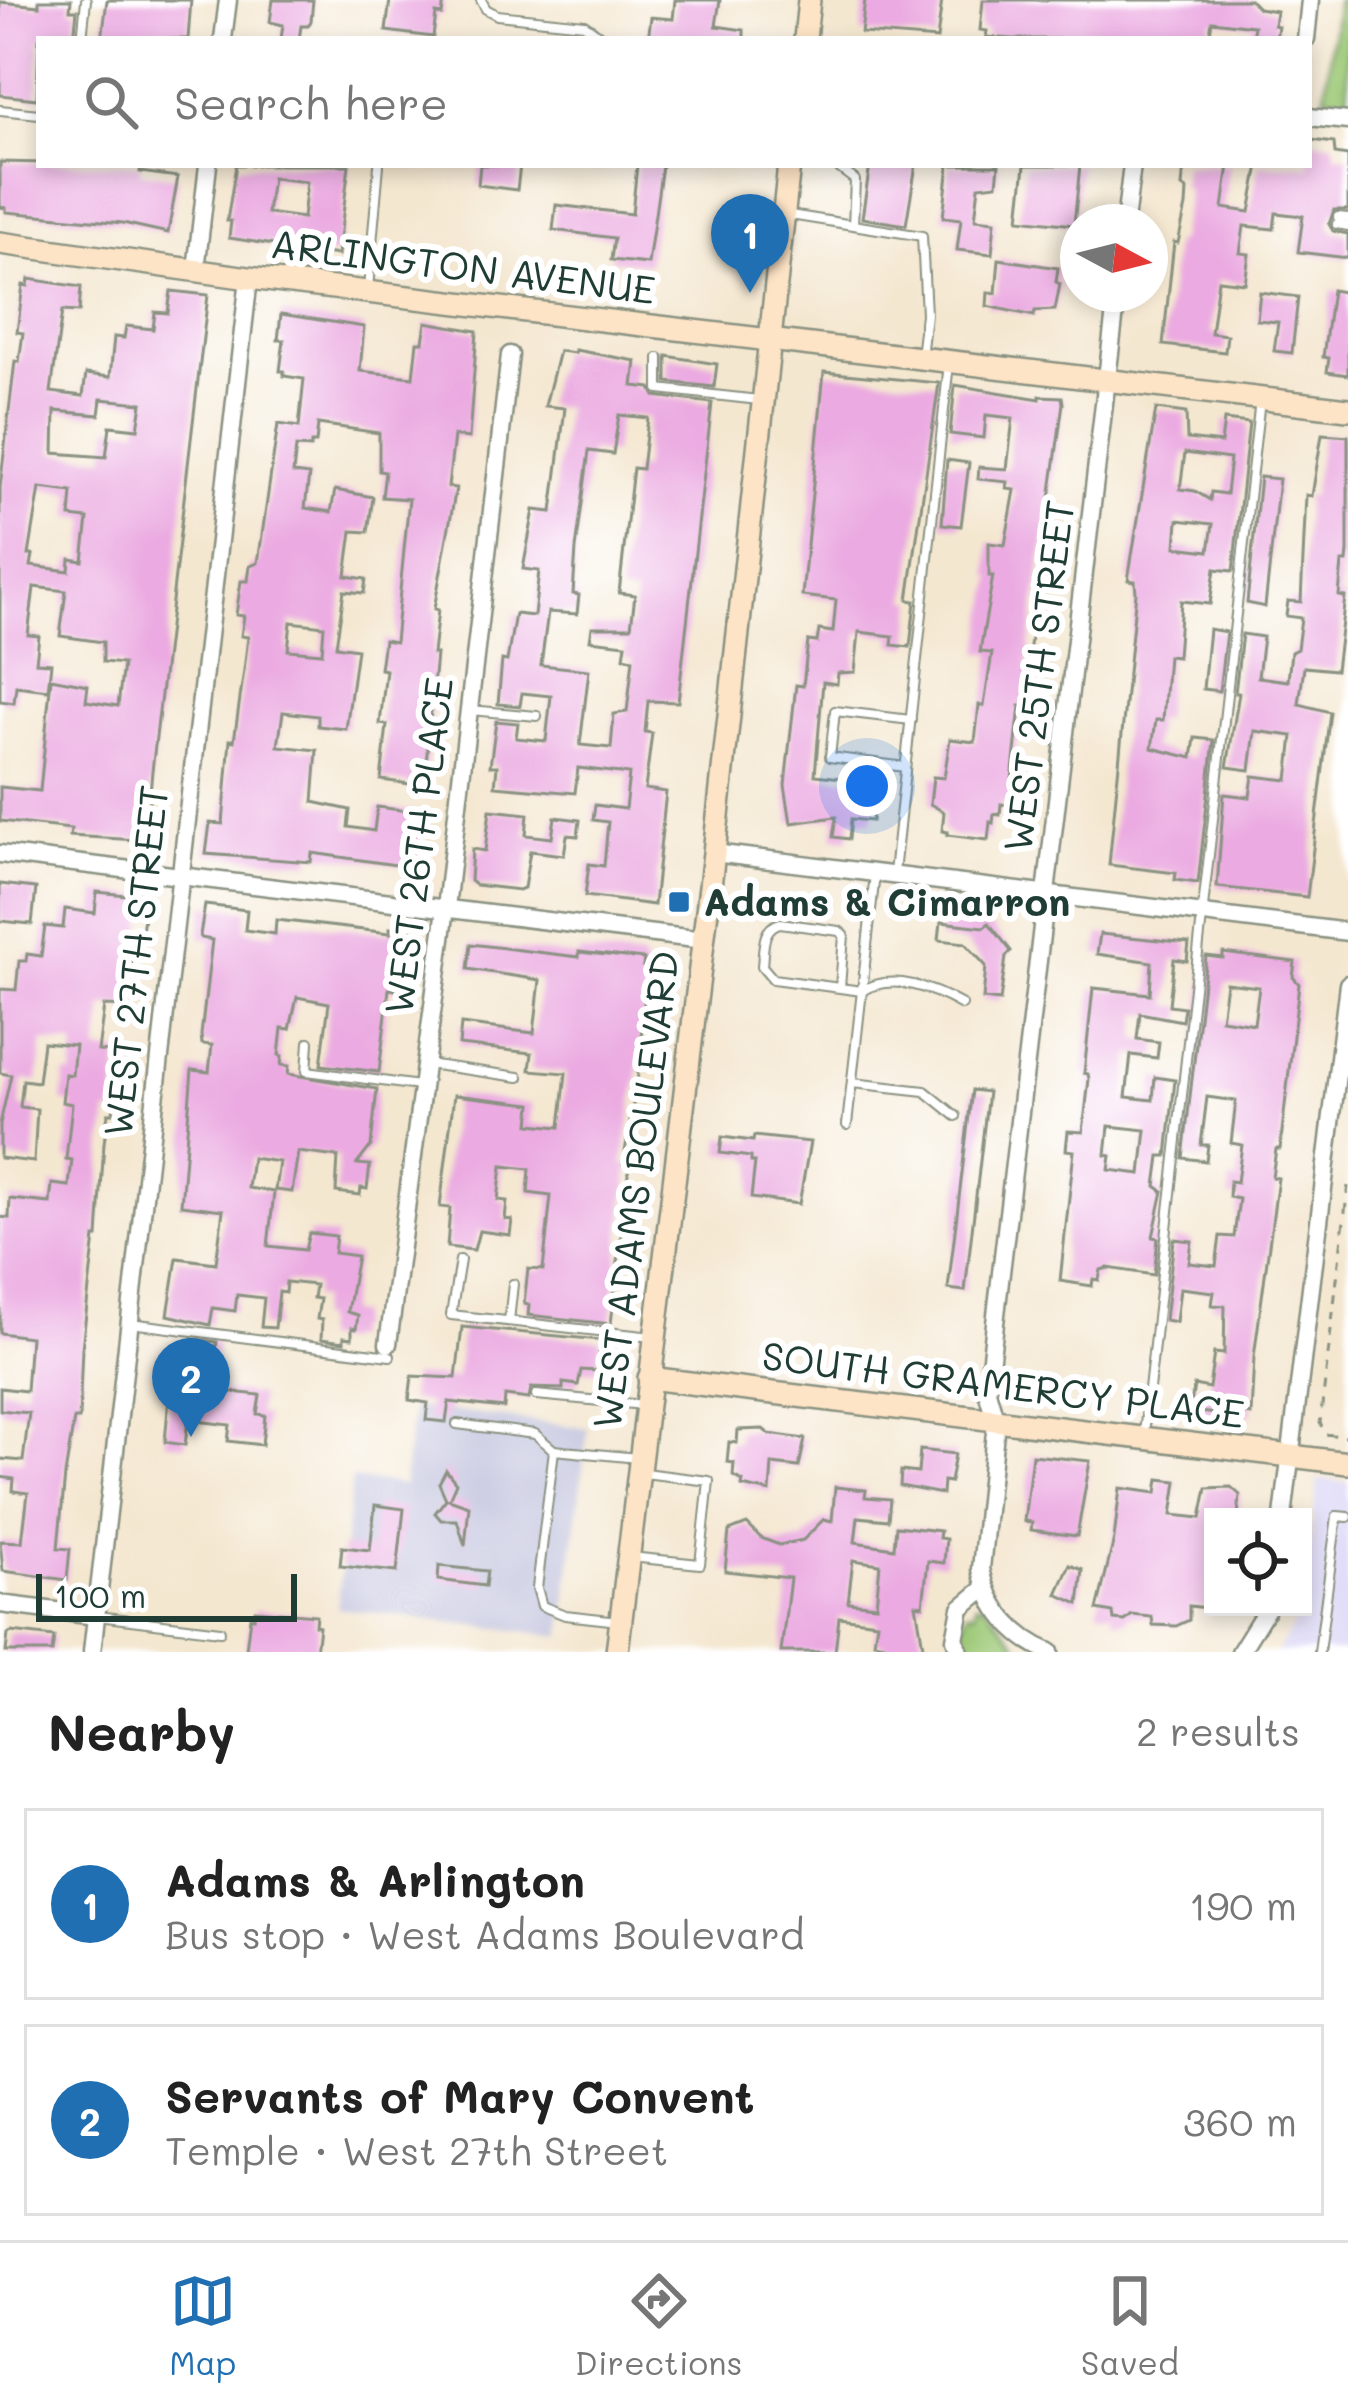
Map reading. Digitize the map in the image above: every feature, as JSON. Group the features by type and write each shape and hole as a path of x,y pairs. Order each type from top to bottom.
{"main road":[{"path":"805,36 809,0"},
{"name":"WEST ADAMS BOULEVARD","path":"617,1652 714,853 789,168"},
{"name":"ARLINGTON AVENUE","path":"0,243 249,278 1348,409"},
{"name":"SOUTH GRAMERCY PLACE","path":"649,1378 1348,1463"}],"street":[{"path":"223,36 228,0"},
{"path":"1306,36 1310,0"},
{"path":"1312,117 1348,121"},
{"path":"196,271 208,168"},
{"path":"1127,204 1132,168"},
{"name":"WEST 27TH STREET","path":"92,1652 249,278"},
{"name":"WEST 25TH STREET","path":"985,1588 981,1569 996,1422 987,1391 1115,312"},
{"name":"WEST 26TH PLACE","path":"389,1350 510,355"},
{"path":"714,853 1348,932"},
{"path":"0,854 703,940"},
{"path":"1284,1508 1348,984"},
{"path":"960,1652 956,1639 961,1608 985,1588 1015,1633 1038,1650"},
{"path":"0,1604 96,1616"},
{"path":"1240,1652 1262,1616"}],"lane":[{"path":"82,36 86,0"},
{"path":"481,0 497,15 584,24 601,36"},
{"path":"0,110 36,114"},
{"path":"368,291 379,168"},
{"path":"839,168 855,180 853,225"},
{"path":"784,214 922,236 926,314 921,358"},
{"path":"659,358 659,389 761,400"},
{"path":"847,1125 862,991 905,767 949,362"},
{"path":"1143,1439 1261,398"},
{"path":"469,710 537,716"},
{"path":"905,767 830,757 836,711 910,720"},
{"path":"840,988 844,935 839,931 780,923 766,932 762,966 766,974 840,988 862,991 873,984 905,984 939,992 962,1005"},
{"path":"309,1042 307,1071 423,1087"},
{"path":"426,1064 519,1077"},
{"path":"852,1083 925,1091 956,1116"},
{"path":"460,1260 451,1315 654,1337"},
{"path":"509,1321 513,1284"},
{"path":"129,1323 389,1350"},
{"path":"536,1395 646,1405"},
{"path":"457,1424 535,1434 554,1450 709,1480 700,1564 628,1556"},
{"path":"554,1450 537,1588 542,1606 566,1615 621,1621"},
{"path":"1319,1652 1337,1516 1348,1517"},
{"path":"96,1616 220,1631"}],"path":[{"path":"1348,1186 1320,1423 1325,1434 1348,1437"}],"shaded area":[{"path":"413,1407 588,1428 562,1636 337,1608 352,1479 403,1485"},
{"path":"1318,1479 1348,1483 1348,1652 1277,1652 1299,1616 1312,1616 1312,1531"}],"green space":[{"path":"1337,0 1348,0 1348,99 1325,96"},
{"path":"976,1603 985,1605 1017,1643 1016,1652 968,1652 961,1627 968,1612 975,1612"}],"building":[{"path":"39,0 71,0 70,10 77,10 74,36 36,36 36,99 0,95 0,2 39,6"},
{"path":"107,0 191,0 188,36 102,36"},
{"path":"273,0 313,0 311,21 301,26 299,36 281,36 283,25 270,22"},
{"path":"390,0 444,0 442,15 436,14 433,36 386,31"},
{"path":"675,0 720,0 716,26 744,30 744,36 648,36 651,17 673,19"},
{"path":"865,0 942,0 937,36 861,33"},
{"path":"983,0 1250,0 1258,8 1276,11 1274,25 1278,26 1276,36 1252,36 1254,26 1212,21 1210,36 986,36 987,31 980,30"},
{"path":"1312,140 1334,143 1335,154 1348,156 1348,210 1334,210 1329,224 1333,231 1348,234 1348,258 1298,252 1303,216 1276,213 1274,229 1244,226 1240,253 1249,254 1245,283 1218,280 1211,333 1227,335 1225,352 1163,345 1174,242 1178,243 1186,206 1184,168 1229,168 1223,208 1250,212 1258,168 1312,168"},
{"path":"0,162 36,163 36,168 141,168 140,172 178,177 168,233 123,223 6,212 0,207"},
{"path":"236,168 349,168 338,255 229,238 231,221 227,221","holes":["272,178 307,182 303,218 267,213"]},
{"path":"480,168 520,168 517,190 478,185"},
{"path":"637,168 662,168 648,264 611,260 614,238 553,230 556,205 632,214"},
{"path":"870,168 916,168 906,225 862,218"},
{"path":"949,168 999,168 997,184 979,186 975,219 995,221 992,254 957,250 961,219 943,217"},
{"path":"1025,168 1080,168 1076,204 1060,204 1060,223 1019,219"},
{"path":"999,259 1058,268 1055,310 1035,311 1034,316 987,306 988,292 996,293"},
{"path":"29,279 81,287 79,312 62,311 51,392 83,396 86,374 110,377 114,337 124,338 126,326 153,329 155,312 168,313 171,291 208,295 152,771 148,814 158,815 155,841 70,836 71,829 0,821 0,787 40,791 51,678 88,685 86,701 118,706 123,664 103,662 103,642 60,636 66,591 34,587 28,635 39,636 36,662 51,663 48,690 16,686 14,703 0,701 0,487 15,361 19,362 23,333 17,332 23,285 28,286","holes":["101,399 142,403 138,429 110,426 106,457 54,453 55,411 99,415","40,488 72,492 70,517 88,519 83,561 70,559 69,571 31,566"]},
{"path":"1332,290 1348,293 1348,375 1327,372 1329,358 1323,357"},
{"path":"1260,292 1298,297 1292,353 1274,351 1278,322 1257,320"},
{"path":"281,314 364,327 360,371 413,377 417,342 423,342 426,322 477,331 469,438 454,436 448,487 456,488 434,609 438,610 436,654 424,786 381,780 387,725 380,724 386,670 380,669 384,640 395,642 409,499 382,497 385,472 379,471 379,433 318,424 316,443 311,448 296,447 293,473 309,475 305,508 331,512 335,490 373,497 368,532 352,531 346,576 366,579 364,593 344,591 336,646 357,649 346,729 318,726 318,716 283,712 278,746 317,750 313,802 350,810 348,827 374,831 377,807 424,813 417,868 312,853 311,862 206,854 210,823 223,824 230,740 234,741 244,670 248,637 241,636 244,616 236,615 241,581 248,581 250,566 258,563 278,424 299,427 304,379 280,371 284,340 278,340","holes":["291,622 324,626 322,653 288,650"]},
{"path":"559,351 636,361 633,386 651,388 655,396 712,403 678,702 648,701 645,732 652,733 645,789 666,792 654,905 585,896 589,864 604,866 608,822 593,820 595,805 625,809 629,774 578,768 575,793 495,786 497,766 490,766 496,721 518,723 516,738 546,741 551,696 522,693 520,706 498,704 502,660 507,661 515,614 534,616 539,571 523,569 534,510 552,512 565,408 545,406","holes":["619,415 648,418 642,469 633,468 619,593 635,595 631,627 592,627 590,640 626,644 624,657 633,659 627,712 614,714 611,748 580,745 589,670 541,665 548,612 577,614 579,595 573,594 576,549 589,451 613,454"]},
{"path":"667,356 717,364 714,387 667,382"},
{"path":"824,372 939,383 908,600 915,601 910,647 892,645 893,636 859,632 855,672 838,673 837,684 823,682 815,775 877,782 872,821 851,819 849,839 833,837 836,817 791,823 785,785 796,685 803,686 808,641 817,642 819,630 833,632 836,600 802,596"},
{"path":"955,385 1040,399 1062,397 1063,403 1027,668 1033,671 1029,707 1020,706 1011,789 1030,792 1028,808 1001,804 1000,815 994,814 990,822 988,840 947,835 942,831 944,812 930,804 933,777 944,778 950,739 975,742 979,705 984,706 992,653 980,652 993,576 989,576 989,543 1005,545 1015,490 1007,489 1008,482 978,479 979,467 1007,469 1013,418 986,415 984,438 950,434"},
{"path":"1156,409 1186,413 1187,439 1221,443 1224,420 1249,423 1233,571 1215,569 1210,604 1181,601 1177,657 1168,656 1163,720 1156,720 1152,748 1192,758 1195,738 1214,740 1198,883 1175,880 1176,873 1109,865 1136,592 1135,581 1128,580","holes":["1185,453 1230,459 1226,494 1211,492 1210,500 1180,489","1178,520 1213,524 1209,551 1176,547"]},
{"path":"1322,434 1348,436 1348,552 1347,562 1342,562 1339,596 1345,597 1336,670 1304,667 1299,704 1330,712 1307,897 1217,887 1224,794 1250,797 1253,776 1288,780 1293,736 1255,731 1250,770 1227,767 1239,693 1235,693 1242,634 1263,637 1258,677 1288,681 1301,618 1286,616 1288,601 1301,602 1306,495 1312,496"},
{"path":"947,460 969,463 961,526 942,524"},
{"path":"1260,477 1279,479 1265,607 1247,603"},
{"path":"1209,629 1226,632 1219,691 1203,689"},
{"path":"490,810 528,814 526,835 552,838 555,817 580,820 578,836 567,835 564,855 530,851 524,888 475,885 470,881 472,849 485,851"},
{"path":"0,884 36,888 32,924 0,921"},
{"path":"97,892 146,897 142,933 134,932 129,1007 104,1006 98,1051 119,1053 113,1113 108,1113 104,1143 79,1419 74,1419 65,1475 58,1548 70,1549 67,1580 3,1571 0,1541 22,1542 28,1493 13,1491 14,1479 0,1477 0,1459 23,1461 29,1413 0,1410 0,1388 26,1391 30,1337 0,1333 0,1217 9,1218 10,1199 50,1203 52,1184 69,1186 72,1160 66,1159 72,1104 62,1102 65,1074 72,1075 75,1045 43,1042 38,1082 23,1080 20,1107 37,1109 34,1162 0,1158 0,1124 11,1075 0,1073 0,989 16,990 19,961 26,961 27,954 41,956 45,926 63,928 65,909 95,913"},
{"path":"205,905 247,910 245,930 275,934 276,920 390,933 390,928 411,931 403,991 389,989 379,1072 321,1065 329,1003 297,997 290,1029 282,1028 279,1055 281,1065 289,1066 288,1074 377,1089 371,1146 357,1164 370,1165 367,1189 361,1188 360,1195 336,1192 338,1157 298,1152 292,1192 275,1190 279,1162 252,1158 248,1188 274,1192 268,1246 305,1250 309,1233 336,1236 334,1253 357,1256 347,1312 358,1315 356,1329 352,1328 352,1338 344,1337 344,1342 321,1339 315,1285 286,1282 285,1293 279,1292 275,1328 261,1327 264,1298 237,1295 235,1311 213,1308 210,1325 168,1315 177,1258 216,1263 223,1210 181,1205 192,1070 209,1072 212,1045 202,1044 201,1035 212,940 200,935"},
{"path":"941,922 984,927 989,923 1011,951 1000,1001 983,999 986,966 965,943 939,940"},
{"path":"1100,934 1189,943 1187,961 1174,959 1169,1005 1184,1007 1182,1021 1140,1013 1137,1039 1159,1042 1157,1058 1131,1055 1126,1097 1153,1100 1155,1077 1175,1080 1167,1156 1160,1156 1156,1186 1163,1191 1153,1237 1158,1238 1154,1275 1108,1268 1101,1270 1099,1280 1093,1279 1092,1286 1060,1281 1074,1151 1066,1150 1068,1131 1083,1132 1093,988 1150,994 1152,962 1097,954","holes":["1109,1126 1146,1130 1141,1174 1109,1170"]},
{"path":"471,944 579,957 579,952 644,959 643,966 647,966 638,1074 623,1164 629,1165 611,1324 528,1315 529,1305 524,1304 528,1269 543,1270 551,1196 528,1193 530,1169 502,1166 498,1200 507,1201 510,1235 479,1231 474,1250 447,1247 450,1208 440,1207 454,1095 532,1104 530,1124 560,1127 566,1073 530,1070 532,1053 459,1045 461,1024 534,1033 540,980 468,969"},
{"path":"1223,953 1295,962 1293,977 1299,984 1280,1149 1276,1149 1272,1177 1278,1178 1251,1415 1235,1412 1235,1416 1190,1411 1194,1385 1209,1388 1214,1353 1224,1354 1225,1306 1212,1305 1214,1292 1180,1288 1176,1322 1165,1320 1174,1239 1192,1241 1189,1263 1216,1266 1220,1236 1234,1237 1239,1199 1229,1197 1230,1181 1237,1182 1242,1145 1231,1143 1236,1101 1207,1097 1201,1145 1208,1145 1206,1161 1183,1158 1206,956 1223,958","holes":["1226,983 1259,987 1254,1024 1221,1019"]},
{"path":"972,1090 988,1092 965,1291 948,1289"},
{"path":"754,1136 810,1142 799,1204 751,1198 755,1162 751,1157 720,1153 722,1137 753,1141"},
{"path":"462,1327 601,1340 597,1371 581,1370 578,1385 563,1383 563,1389 531,1388 529,1399 505,1396 504,1408 449,1402 446,1422 426,1420 428,1403 409,1400 412,1376 456,1378"},
{"path":"192,1339 217,1342 212,1385 220,1386 220,1391 260,1395 257,1414 265,1415 262,1445 228,1441 230,1425 188,1420 185,1445 165,1442 173,1352 190,1353"},
{"path":"763,1429 805,1439 799,1467 772,1464 770,1492 742,1486 743,1481 733,1476 734,1463 727,1462 729,1442 737,1443 738,1430"},
{"path":"920,1450 955,1454 950,1482 943,1481 942,1494 900,1486 901,1471 918,1473"},
{"path":"1032,1455 1090,1461 1077,1536 1031,1530 1032,1522 1024,1521"},
{"path":"446,1470 456,1483 449,1499 469,1506 465,1546 457,1520 441,1520 435,1513 446,1499 439,1483"},
{"path":"1159,1479 1177,1481 1172,1515 1201,1518 1207,1488 1231,1487 1240,1495 1239,1508 1204,1508 1204,1608 1189,1606 1189,1620 1176,1626 1153,1625 1152,1617 1132,1615 1125,1621 1114,1620 1113,1613 1097,1610 1120,1488 1157,1493"},
{"path":"835,1487 866,1490 865,1497 890,1499 888,1520 858,1517 855,1542 894,1548 896,1526 940,1531 939,1538 946,1539 944,1563 928,1561 923,1605 916,1604 924,1652 885,1652 884,1644 874,1642 877,1622 839,1617 835,1652 781,1652 790,1578 725,1571 729,1531 747,1524 761,1538 779,1545 803,1540 824,1519 832,1521","holes":["853,1560 880,1564 876,1605 848,1602"]},
{"path":"375,1505 404,1509 397,1572 340,1566 342,1547 370,1550"},
{"path":"1070,1565 1083,1570 1079,1604 1057,1594"},
{"path":"439,1566 487,1571 485,1586 438,1580"},
{"path":"255,1610 316,1615 316,1652 246,1649"},
{"path":"12,1632 54,1637 52,1652 6,1652"}],"place":[{"name":"Adams & Arlington","path":"750,293"},
{"name":"Adams & Cimarron","path":"679,902"},
{"name":"Servants of Mary Convent","path":"191,1437"}]}
